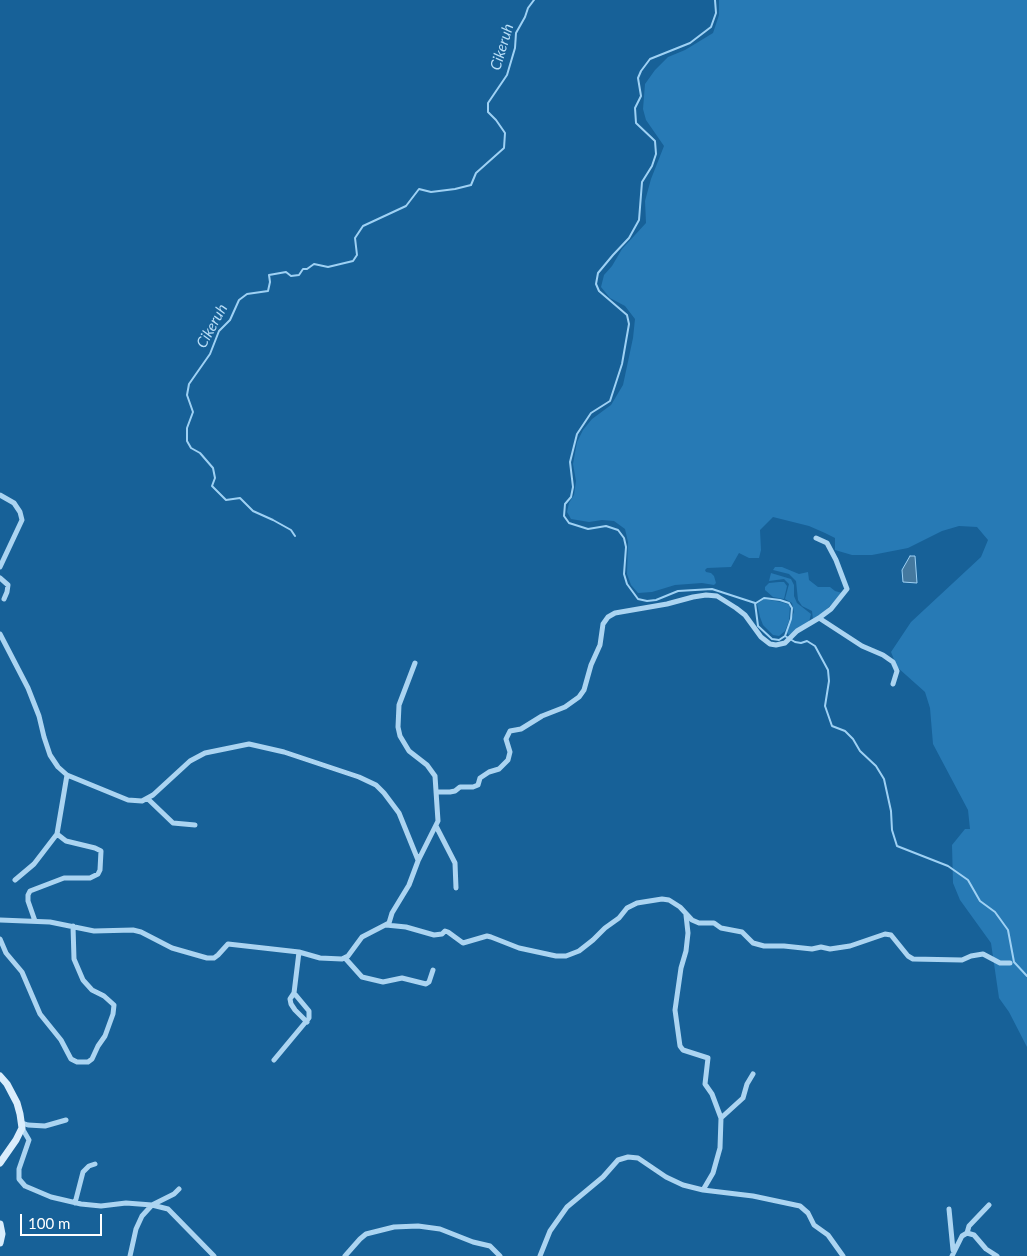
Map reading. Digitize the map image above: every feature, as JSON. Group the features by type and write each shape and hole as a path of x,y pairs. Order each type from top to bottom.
{"street":[{"path":"0,495 18,508 22,520 0,567"},
{"path":"0,501 8,500"},
{"path":"436,792 450,792 460,787 478,785 480,778 489,772 499,769 508,760 510,752 506,739 510,731 521,729 542,716 565,707 579,697 584,690 591,665 600,645 603,624 610,615 693,597 717,596 745,615 757,633 770,644 779,645 787,641 831,609 847,589 827,543 816,538"},
{"path":"0,578 8,585 4,599"},
{"path":"819,618 862,646 893,662 897,671 893,684"},
{"path":"0,634 28,688 39,716 50,754 58,767 67,775 128,800 142,801 148,799 198,756 249,744 268,748 338,769 362,778 376,786 394,804 418,861"},
{"path":"386,925 409,886 418,861 436,826 438,815 435,776 432,769 409,751 400,736 398,727 399,705 415,663"},
{"path":"14,880 34,864 57,834 67,775"},
{"path":"148,799 173,823 195,825"},
{"path":"436,826 455,863 456,888"},
{"path":"35,922 28,901 30,890 64,878 90,878 98,874 100,870 101,851 66,841 57,834"},
{"path":"0,920 50,922 94,931 125,929 141,932 172,948 206,958 214,958 228,944 299,952 320,958 345,958 351,954 362,937 386,925 406,927 434,935 442,934 445,931 464,943 486,936 519,948 556,956 566,956 579,951 619,918 627,908 637,903 662,899 669,900 680,907 699,923 714,923 721,928 742,932 753,943 764,946 784,946 812,950 821,947 830,949 844,947 885,934 891,935 908,956 913,959 962,960 983,954 1000,963 1010,962"},
{"path":"686,914 688,933 686,951 681,968 675,1010 680,1046 683,1050 708,1058 705,1084 712,1094 721,1118 720,1148 713,1173 703,1190"},
{"path":"0,939 6,953 22,972 40,1014 60,1040 71,1059 77,1062 88,1062 92,1060 105,1036 113,1014 114,1005 104,996 92,990 81,976 74,959 73,926"},
{"path":"299,952 294,993 290,998 295,1010 307,1022"},
{"path":"345,958 362,976 383,982 398,978 426,984 430,982 433,970"},
{"path":"274,1060 307,1022 309,1011 294,993"},
{"path":"721,1118 742,1098 753,1074"},
{"path":"0,1076 7,1084 17,1104 22,1126 28,1140 19,1169 19,1179 22,1183 33,1190 76,1203 101,1206 126,1203 152,1205 171,1211 214,1256"},
{"path":"22,1126 45,1126 66,1120"},
{"path":"0,1163 16,1140 22,1126"},
{"path":"540,1256 550,1231 559,1216 623,1157 638,1158 676,1183 703,1190 753,1196 800,1206 808,1212 814,1225 828,1235 843,1256"},
{"path":"76,1203 83,1172 89,1166 95,1164"},
{"path":"130,1256 138,1224 152,1205 174,1194 179,1189"},
{"path":"952,1253 962,1236 967,1233 969,1226 989,1205"},
{"path":"949,1209 952,1253"},
{"path":"0,1224 2,1234 0,1243"},
{"path":"345,1256 366,1234 382,1229 418,1226 440,1229 473,1242 490,1246 500,1256"},
{"path":"967,1233 974,1235 986,1249 998,1256"}],"shaded area":[{"path":"719,0 1027,0 1027,1047 1009,1012 999,998 991,943 960,900 953,883 952,845 965,829 970,829 968,810 933,744 930,708 925,692 897,667 891,652 911,622 981,557 988,540 977,527 959,526 942,531 908,548 872,555 852,555 835,550 835,538 825,533 809,526 773,517 760,530 761,550 759,558 749,558 739,553 731,567 707,568 705,570 714,576 716,583 714,585 702,583 675,585 652,592 638,593 631,585 627,574 628,542 625,529 614,521 589,522 571,519 567,512 569,503 574,495 576,481 573,464 577,442 583,430 592,419 611,405 623,385 633,338 635,319 625,306 610,298 601,287 604,275 622,249 646,223 645,201 651,179 664,146 646,120 643,109 645,84 668,57 685,50 713,33 719,15"},
{"path":"910,556 915,556 917,583 903,582 902,570"},
{"path":"775,567 782,567 799,574 808,572 809,580 818,587 830,587 842,593 825,611 813,620 812,611 802,606 798,600 796,581 789,574 773,570"},
{"path":"771,573 791,579 797,603 811,614 809,622 789,635 787,629 794,612 792,603 785,599 789,584 784,579 769,581"},
{"path":"784,582 787,586 784,599 773,597 765,590 769,583"},
{"path":"764,599 790,605 789,621 785,631 779,636 773,635 763,625 757,604"}],"waterway":[{"name":"Cikeruh","path":"295,536 291,530 253,511 240,498 226,500 212,486 215,478 213,468 200,453 191,448 187,441 187,428 193,412 187,395 189,384 210,354 219,331 230,320 239,300 247,294 268,291 269,275 286,272 291,276 299,275 303,269 307,269 314,264 328,267 353,261 357,255 355,238 363,226 406,206 419,189 431,192 471,185 476,173 504,148 505,133 488,112 488,103 507,75 515,48 516,33 534,0"},
{"path":"715,0 716,13 711,27 690,43 650,59 638,78 641,96 635,108 636,123 655,141 656,154 652,166 642,182 639,220 629,238 598,273 596,284 599,291 627,315 629,324 622,364 610,401 591,413 577,434 570,462 573,487 571,497 565,504 564,516 569,523 588,529 606,526 618,530 624,538 626,547 624,574 627,584 638,599 656,600 678,591 712,589 755,603 758,626 772,639 779,640 785,636 795,642 807,641 815,646 828,670 829,681 825,706 832,726 845,731 853,739 860,751 876,766 884,779 891,811 892,830 897,846 948,866 968,880 980,901 995,912 1008,930 1014,962 1027,976"},
{"path":"756,603 764,598 789,603 792,608 791,619 785,636"}]}
